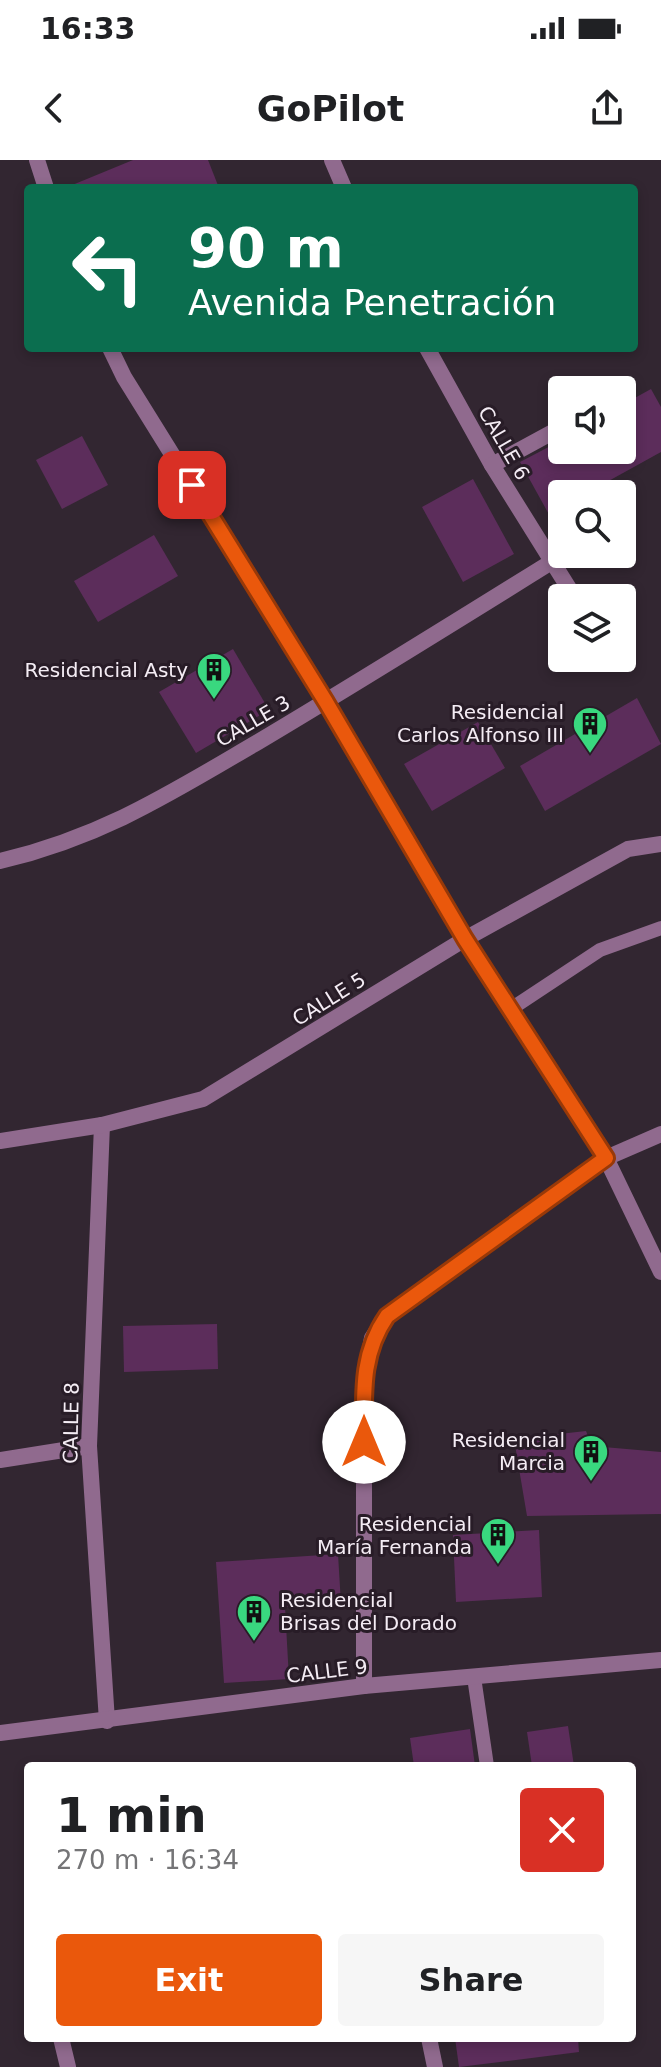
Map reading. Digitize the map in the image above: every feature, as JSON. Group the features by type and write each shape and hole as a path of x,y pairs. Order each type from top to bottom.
{"street":[{"path":"37,160 45,184"},
{"path":"332,160 342,184"},
{"path":"112,352 124,377 326,702 465,939 606,1158 661,1272"},
{"name":"CALLE 6","path":"429,352 492,465 548,553"},
{"path":"492,465 548,435"},
{"name":"CALLE 3","path":"0,861 49,850 124,820 326,702 548,564"},
{"name":"CALLE 5","path":"0,1141 102,1125 203,1099 465,939 628,849 661,844"},
{"name":"CALLE 8","path":"102,1125 89,1446 107,1721"},
{"path":"364,1686 364,1381 372,1338 387,1316 606,1158 661,1134"},
{"path":"0,1460 89,1446"},
{"name":"CALLE 9","path":"0,1733 364,1686 661,1660"},
{"path":"62,2042 68,2067"},
{"path":"430,2042 435,2067"}],"lane":[{"path":"511,1009 600,950 661,928"},
{"path":"474,1677 486,1762"}],"building":[{"path":"133,160 208,160 217,184 75,184"},
{"path":"651,389 661,407 661,452 610,480 548,480 548,513 520,462 548,447 548,464 636,464 636,397"},
{"path":"82,436 108,485 62,509 36,460"},
{"path":"473,479 514,554 463,582 422,507"},
{"path":"154,535 178,576 98,622 74,581"},
{"name":"Residencial Asty","path":"233,649 269,710 196,753 159,692"},
{"name":"Residencial Carlos Alfonso III","path":"637,698 661,744 545,811 520,766"},
{"path":"478,722 505,768 432,811 404,764"},
{"path":"217,1324 218,1369 124,1372 123,1326"},
{"name":"Residencial Marcia","path":"586,1431 592,1446 661,1452 661,1514 527,1516 514,1439"},
{"name":"Residencial María Fernanda","path":"539,1530 542,1597 456,1602 453,1535"},
{"name":"Residencial Brisas del Dorado","path":"338,1554 341,1604 285,1607 289,1679 224,1683 216,1562"},
{"path":"568,1726 573,1762 531,1762 527,1732"},
{"path":"470,1729 474,1762 413,1762 410,1738"},
{"path":"456,2042 578,2042 579,2052 459,2067"}],"place":[{"name":"Residencial Asty","path":"214,701"},
{"name":"Residencial Carlos Alfonso III","path":"590,755"},
{"name":"Residencial Marcia","path":"591,1483"},
{"name":"Residencial María Fernanda","path":"498,1566"},
{"name":"Residencial Brisas del Dorado","path":"254,1643"}],"route":[{"path":"192,485 326,702 465,939 606,1158 462,1265 387,1316 372,1338 364,1381 364,1442"}]}
